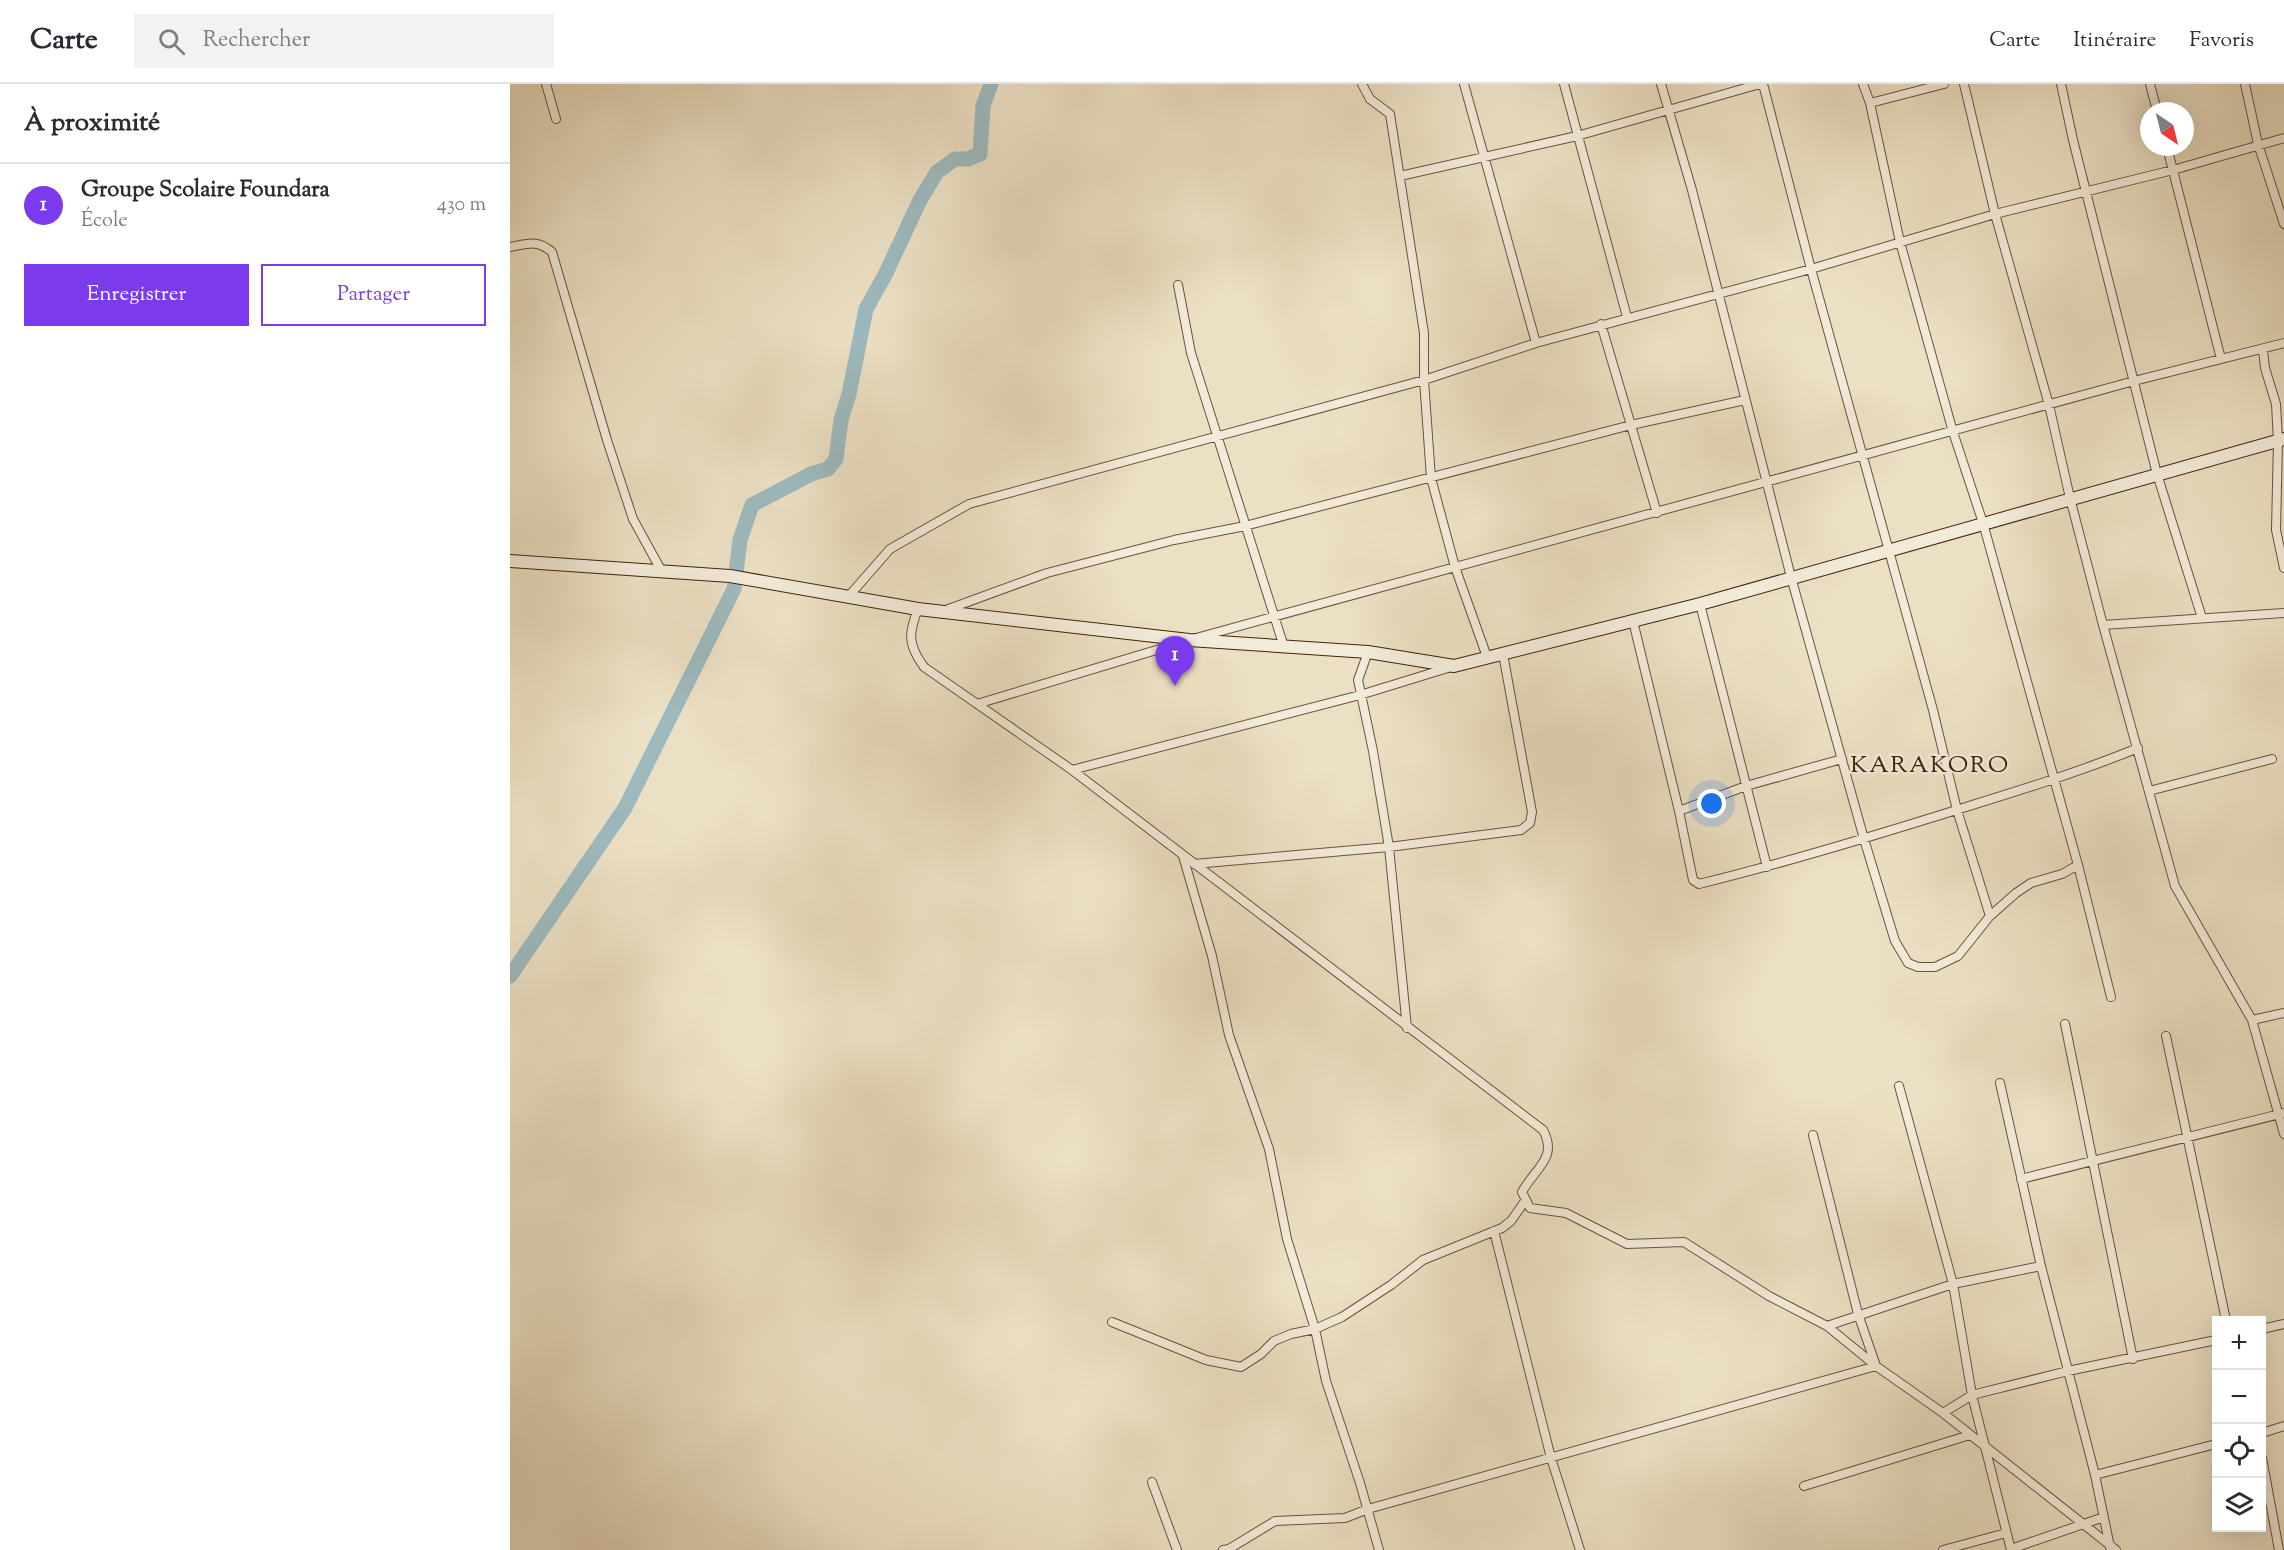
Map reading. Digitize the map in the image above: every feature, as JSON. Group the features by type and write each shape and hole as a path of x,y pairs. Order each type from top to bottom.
{"street":[{"path":"546,84 556,119"},
{"path":"1362,84 1370,99 1390,114 1424,333 1424,380 1431,478 1455,567 1487,657"},
{"path":"1464,84 1536,343"},
{"path":"1564,84 1627,317"},
{"path":"1661,84 1692,190 1791,577 1895,941 1908,963 1918,967 1935,967 1958,956 1990,916 2031,883 2062,874 2078,865"},
{"path":"1400,176 1577,136 1761,84 1933,710 1957,810 1990,916"},
{"path":"1863,84 1870,103 1900,242 1953,432 1983,523 2078,865 2111,997"},
{"path":"1870,103 1944,84"},
{"path":"1964,84 1995,214 2049,405 2103,625 2175,886 2252,1020 2282,1113 2284,1134"},
{"path":"2061,84 2157,474 2202,618"},
{"path":"2150,84 2155,102"},
{"path":"2245,84 2258,144 2284,224"},
{"path":"848,597 890,549 969,504 1424,380 1601,324 1811,269 1995,214 2173,170 2284,138"},
{"path":"2169,156 2221,359"},
{"path":"510,247 533,243 542,244 552,252 607,440 633,519 661,570"},
{"path":"1178,285 1191,353 1284,647"},
{"path":"1601,324 1657,513"},
{"path":"977,704 1189,640 2134,381 2284,343"},
{"path":"2263,350 2265,368 2276,404 2281,440 2276,530 2284,568"},
{"path":"940,612 1047,573 1174,540 1245,526 1631,425 1745,400"},
{"path":"1072,770 1360,695 1487,657 1700,604 2281,440"},
{"path":"510,561 735,577 940,612 1189,640 1368,652 1454,666"},
{"path":"1700,604 1767,867"},
{"path":"918,609 911,626 910,641 915,655 924,667 1072,770 1543,1130 1549,1142 1550,1153 1522,1192 1530,1208 1566,1213 1627,1244 1684,1242 1769,1296 1827,1326 1943,1413 2112,1548"},
{"path":"2103,625 2284,613"},
{"path":"1633,621 1679,811 1693,880 1699,884 1864,839 2054,779 2138,748"},
{"path":"1368,652 1358,680 1389,847 1407,1028"},
{"path":"1194,864 1389,847 1521,830 1530,823 1532,812 1503,654"},
{"path":"1679,811 1746,786 1842,759"},
{"path":"2149,791 2272,759"},
{"path":"1183,856 1212,956 1229,1035 1269,1149 1287,1239 1316,1329 1326,1381 1379,1550"},
{"path":"2252,1020 2284,1013"},
{"path":"2065,1024 2133,1359"},
{"path":"2166,1036 2225,1316"},
{"path":"2000,1083 2021,1179 2112,1548"},
{"path":"1899,1086 1953,1284 1972,1395 2011,1550 2104,1517"},
{"path":"2021,1179 2092,1159 2282,1113"},
{"path":"1814,1135 1858,1314 1876,1365"},
{"path":"1112,1322 1206,1360 1241,1367 1261,1354 1274,1341 1291,1334 1316,1329 1342,1317 1367,1302 1423,1260 1494,1231 1511,1221 1525,1201"},
{"path":"1494,1231 1551,1458 1580,1550"},
{"path":"1827,1326 1953,1284 2042,1266"},
{"path":"2266,1328 2284,1324"},
{"path":"1943,1413 1972,1395 2068,1371 2212,1341"},
{"path":"1223,1550 1229,1549 1275,1521 1345,1518 1368,1509 1876,1365"},
{"path":"2266,1432 2284,1426"},
{"path":"1804,1486 1970,1435"},
{"path":"2095,1475 2212,1445"},
{"path":"2266,1478 2279,1550"},
{"path":"1152,1482 1177,1550"},
{"path":"1943,1550 2006,1533"}],"waterway":[{"path":"510,976 625,808 734,589 740,540 752,505 811,474 828,469 836,459 841,420 849,394 866,309 885,275 920,200 937,172 955,159 968,159 980,154 983,106 991,84"}],"place":[{"name":"Groupe Scolaire Foundara","path":"1175,686"}],"district":[{"name":"KARAKORO","path":"1930,764"}]}
